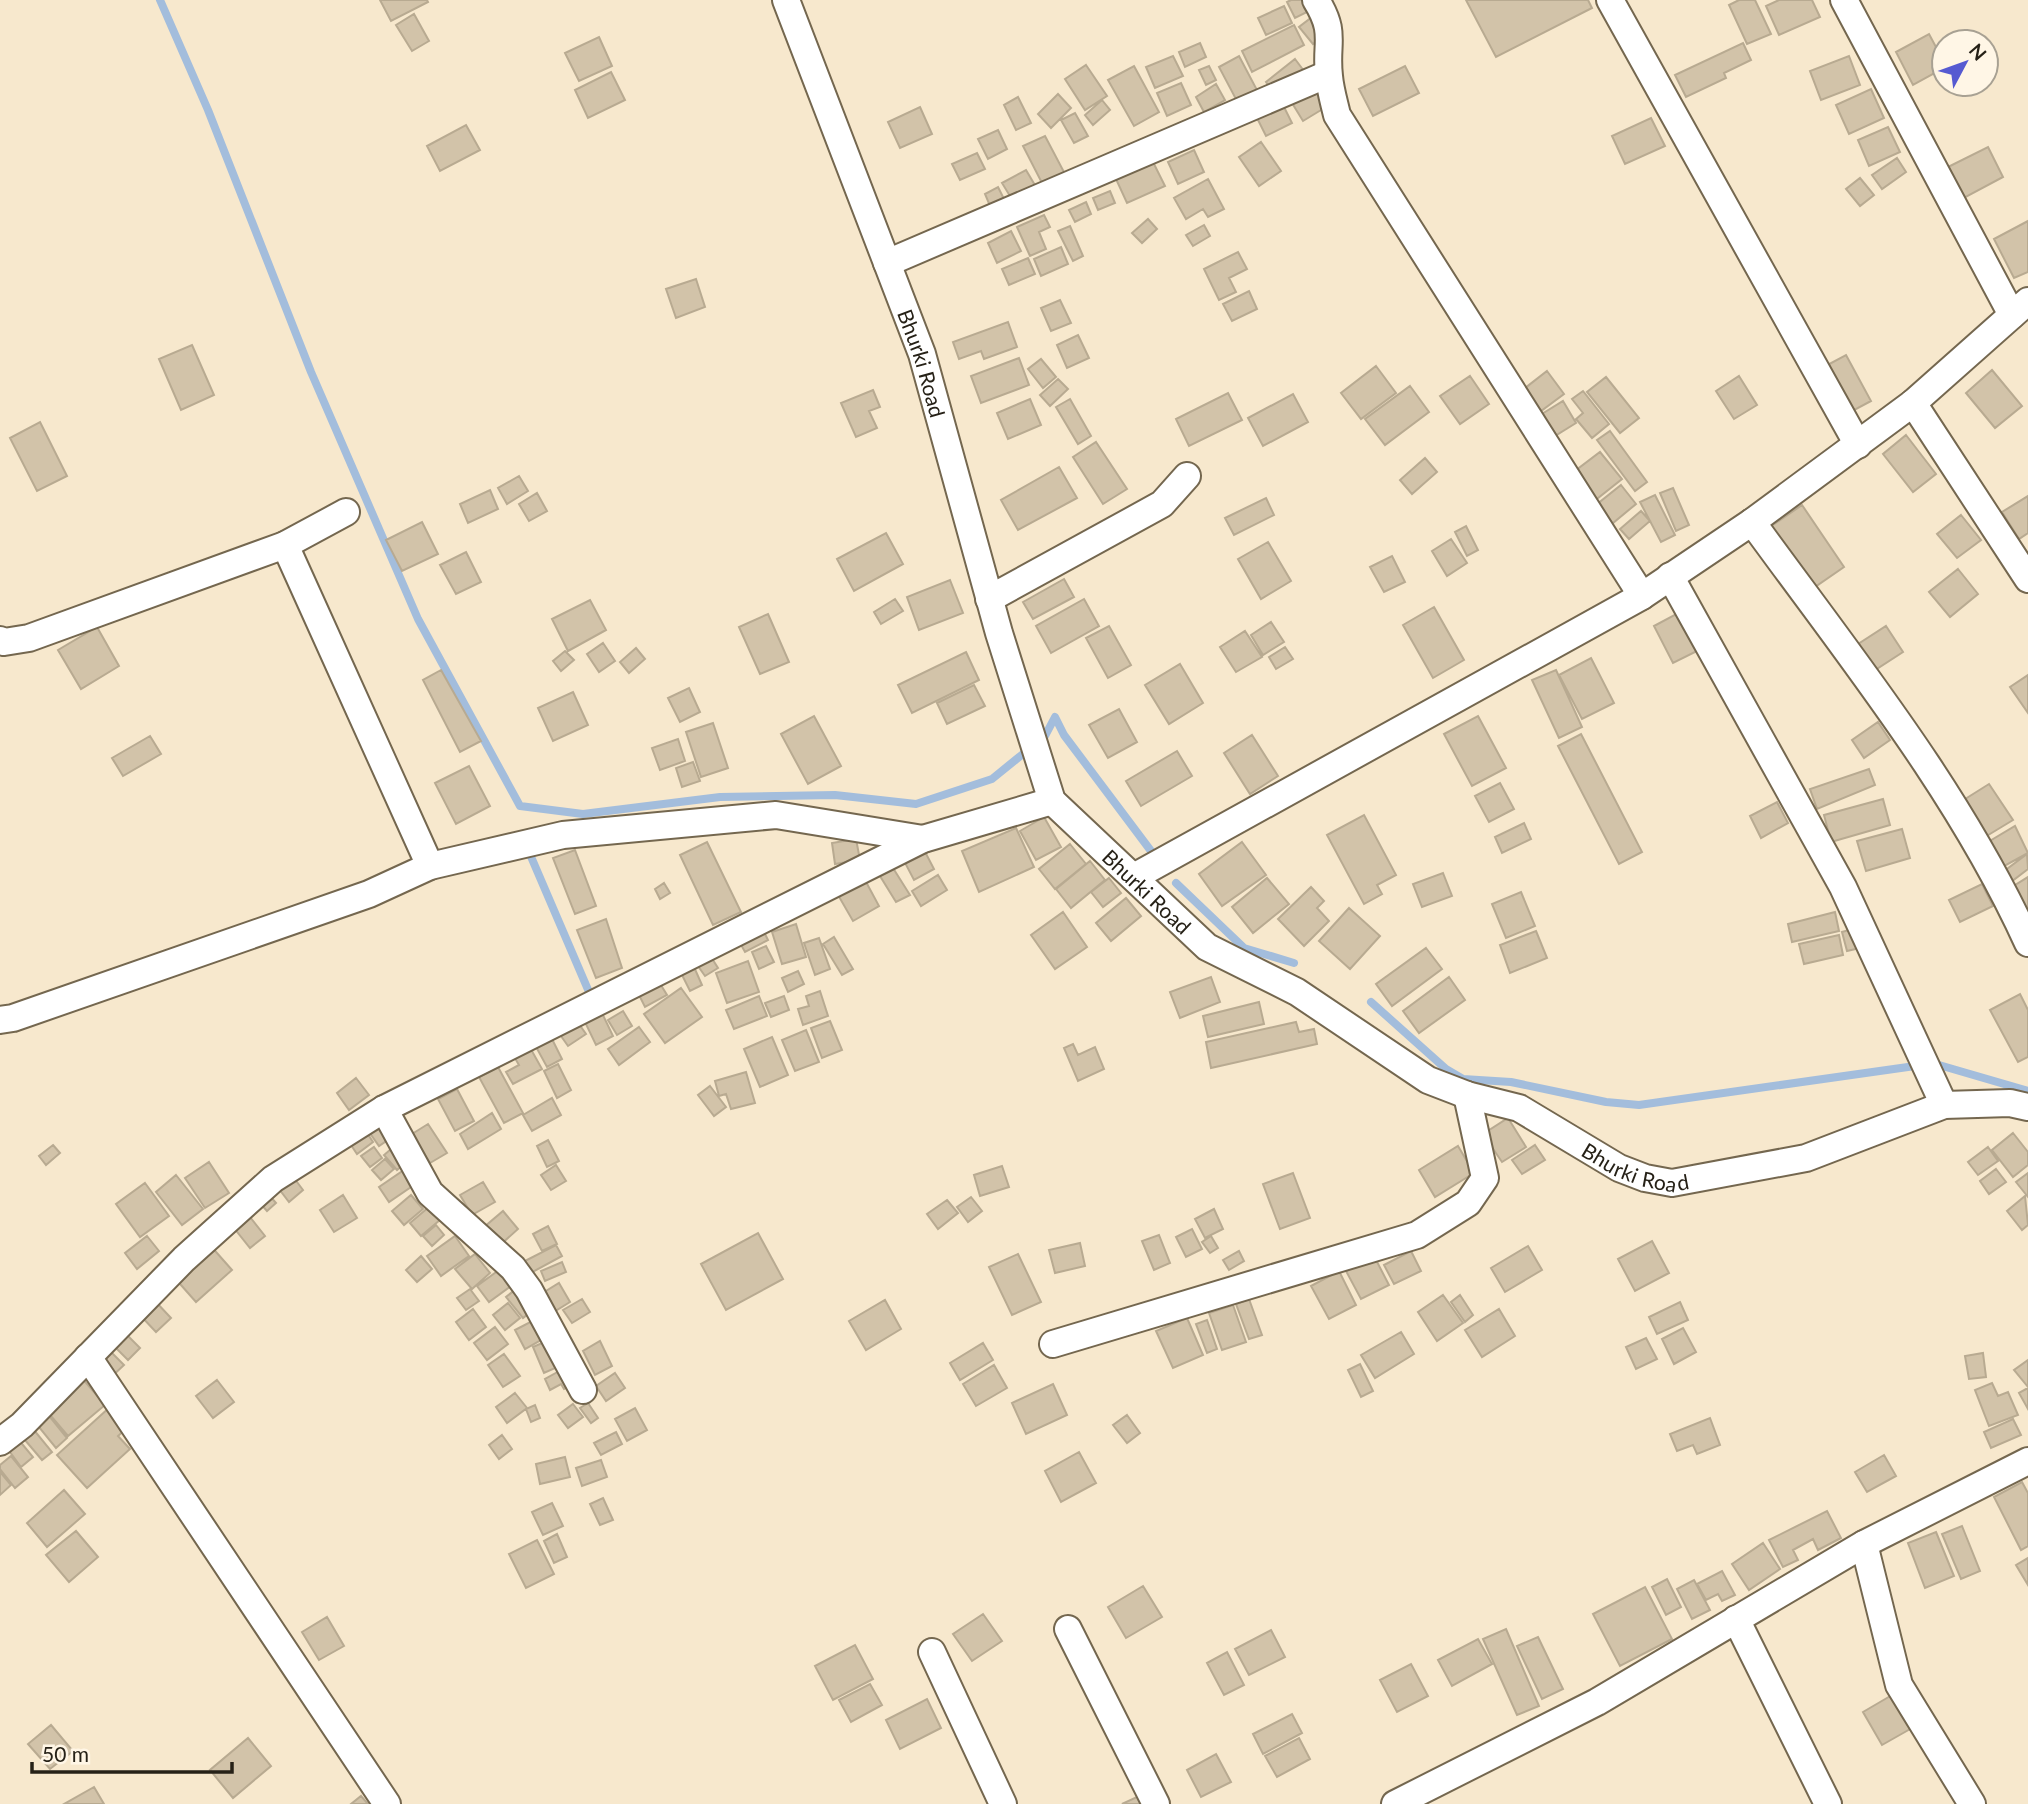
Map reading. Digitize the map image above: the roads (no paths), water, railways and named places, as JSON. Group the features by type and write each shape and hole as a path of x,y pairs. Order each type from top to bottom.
{"street":[{"name":"Bhurki Road","path":"786,0 922,354 989,599 1052,801 1207,947 1297,992 1428,1080 1467,1095 1520,1108 1619,1168 1645,1178 1672,1183 1806,1158 1944,1105 2010,1103 2028,1107"},
{"path":"1317,0 1328,19 1331,39 1328,74 1337,115 1642,596"},
{"path":"1610,0 1858,445"},
{"path":"1134,877 1642,596 1752,522 1858,445 1913,403 2020,308 1844,0"},
{"path":"887,263 1328,74"},
{"path":"1913,403 2028,579"},
{"path":"989,599 1162,504 1187,476"},
{"path":"0,640 4,642 29,638 285,545 346,512"},
{"path":"1752,522 1906,733 2000,883 2028,943"},
{"path":"285,545 430,866"},
{"path":"1670,576 1843,887 1944,1105"},
{"path":"0,1442 22,1425 184,1259 273,1179 384,1109 923,839 1052,801"},
{"path":"0,1020 13,1018 369,894 430,866 563,835 776,815 923,839"},
{"path":"1053,1344 1417,1235 1468,1203 1485,1178 1467,1095"},
{"path":"384,1109 430,1193 513,1268 529,1290 583,1390"},
{"path":"88,1357 387,1804"},
{"path":"1395,1804 1597,1702 1864,1544 2028,1461"},
{"path":"1864,1544 1899,1685 1972,1804"},
{"path":"1736,1619 1828,1804"},
{"path":"1068,1629 1156,1804"},
{"path":"932,1652 1003,1804"}],"waterway":[{"path":"160,0 208,110 311,372 418,619 520,806 583,814 720,797 835,795 916,804 992,779 1045,736 1055,717 1064,735 1154,855"},
{"path":"529,852 589,992"},
{"path":"1176,883 1244,948 1294,963"},
{"path":"1371,1002 1446,1069 1463,1079 1511,1082 1606,1102 1639,1105 1915,1066"},
{"path":"1939,1065 2028,1091"}]}
